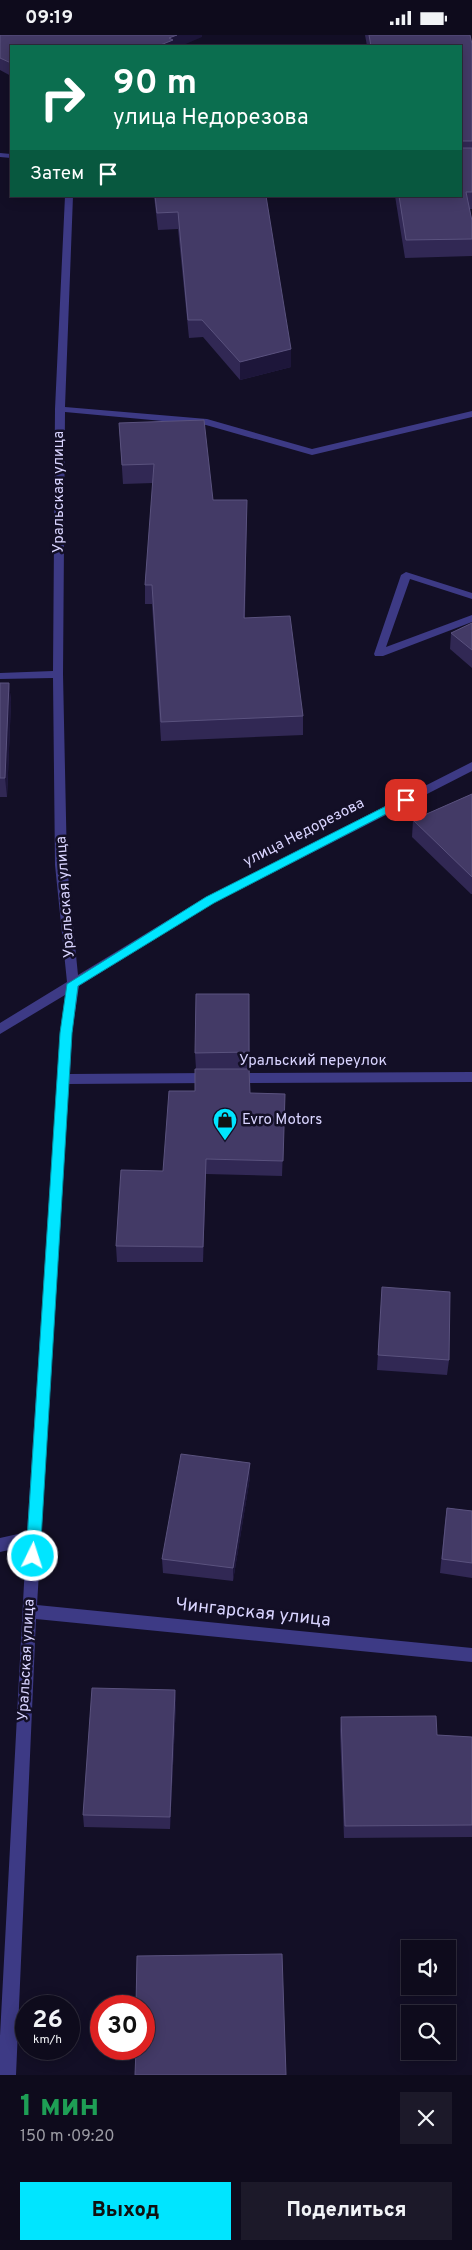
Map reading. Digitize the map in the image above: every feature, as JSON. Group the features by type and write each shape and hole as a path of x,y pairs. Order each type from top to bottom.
{"street":[{"name":"Уральская улица","path":"7,2075 29,1611 66,1033 73,984 61,865 58,674 60,409 69,197"},
{"path":"60,409 207,422 312,452 471,417"},
{"path":"472,596 406,575 379,654 472,618"},
{"path":"0,676 58,674"},
{"name":"улица Недорезова","path":"0,1029 210,900 472,766"},
{"name":"Уральский переулок","path":"64,1079 472,1077"},
{"path":"0,1545 34,1537"},
{"name":"Чингарская улица","path":"29,1611 472,1655"}],"building":[{"path":"0,35 177,35 169,38 173,40 160,45 10,45 10,63 0,58"},
{"path":"369,35 470,35 472,44 472,141 462,141 462,45 371,45"},
{"path":"462,148 472,148 472,192 466,192 472,221 472,239 406,240 399,197 462,197"},
{"path":"155,197 266,197 291,349 240,362 202,320 188,320 178,212 157,213"},
{"path":"204,420 213,500 247,500 244,618 290,616 303,716 161,722 152,585 145,585 154,464 122,465 119,423"},
{"path":"472,623 472,650 451,633"},
{"path":"0,683 9,683 5,778 0,778"},
{"path":"472,794 472,877 413,820"},
{"path":"196,994 249,994 249,1052 195,1053"},
{"path":"195,1069 249,1069 250,1093 285,1094 283,1161 206,1159 203,1247 116,1246 121,1170 163,1171 169,1091 195,1091"},
{"path":"382,1287 450,1292 449,1360 378,1355"},
{"path":"181,1454 250,1463 233,1568 162,1559"},
{"path":"447,1508 472,1511 472,1563 442,1559"},
{"path":"92,1688 175,1690 170,1817 83,1815"},
{"path":"436,1716 437,1735 472,1737 472,1825 345,1826 341,1717"},
{"path":"282,1954 286,2075 135,2075 136,2060 155,2060 155,1995 136,1995 137,1956"}],"place":[{"name":"Evro Motors","path":"225,1141"}],"route":[{"path":"33,1556 66,1033 73,984 210,900 289,858 406,800"}]}
